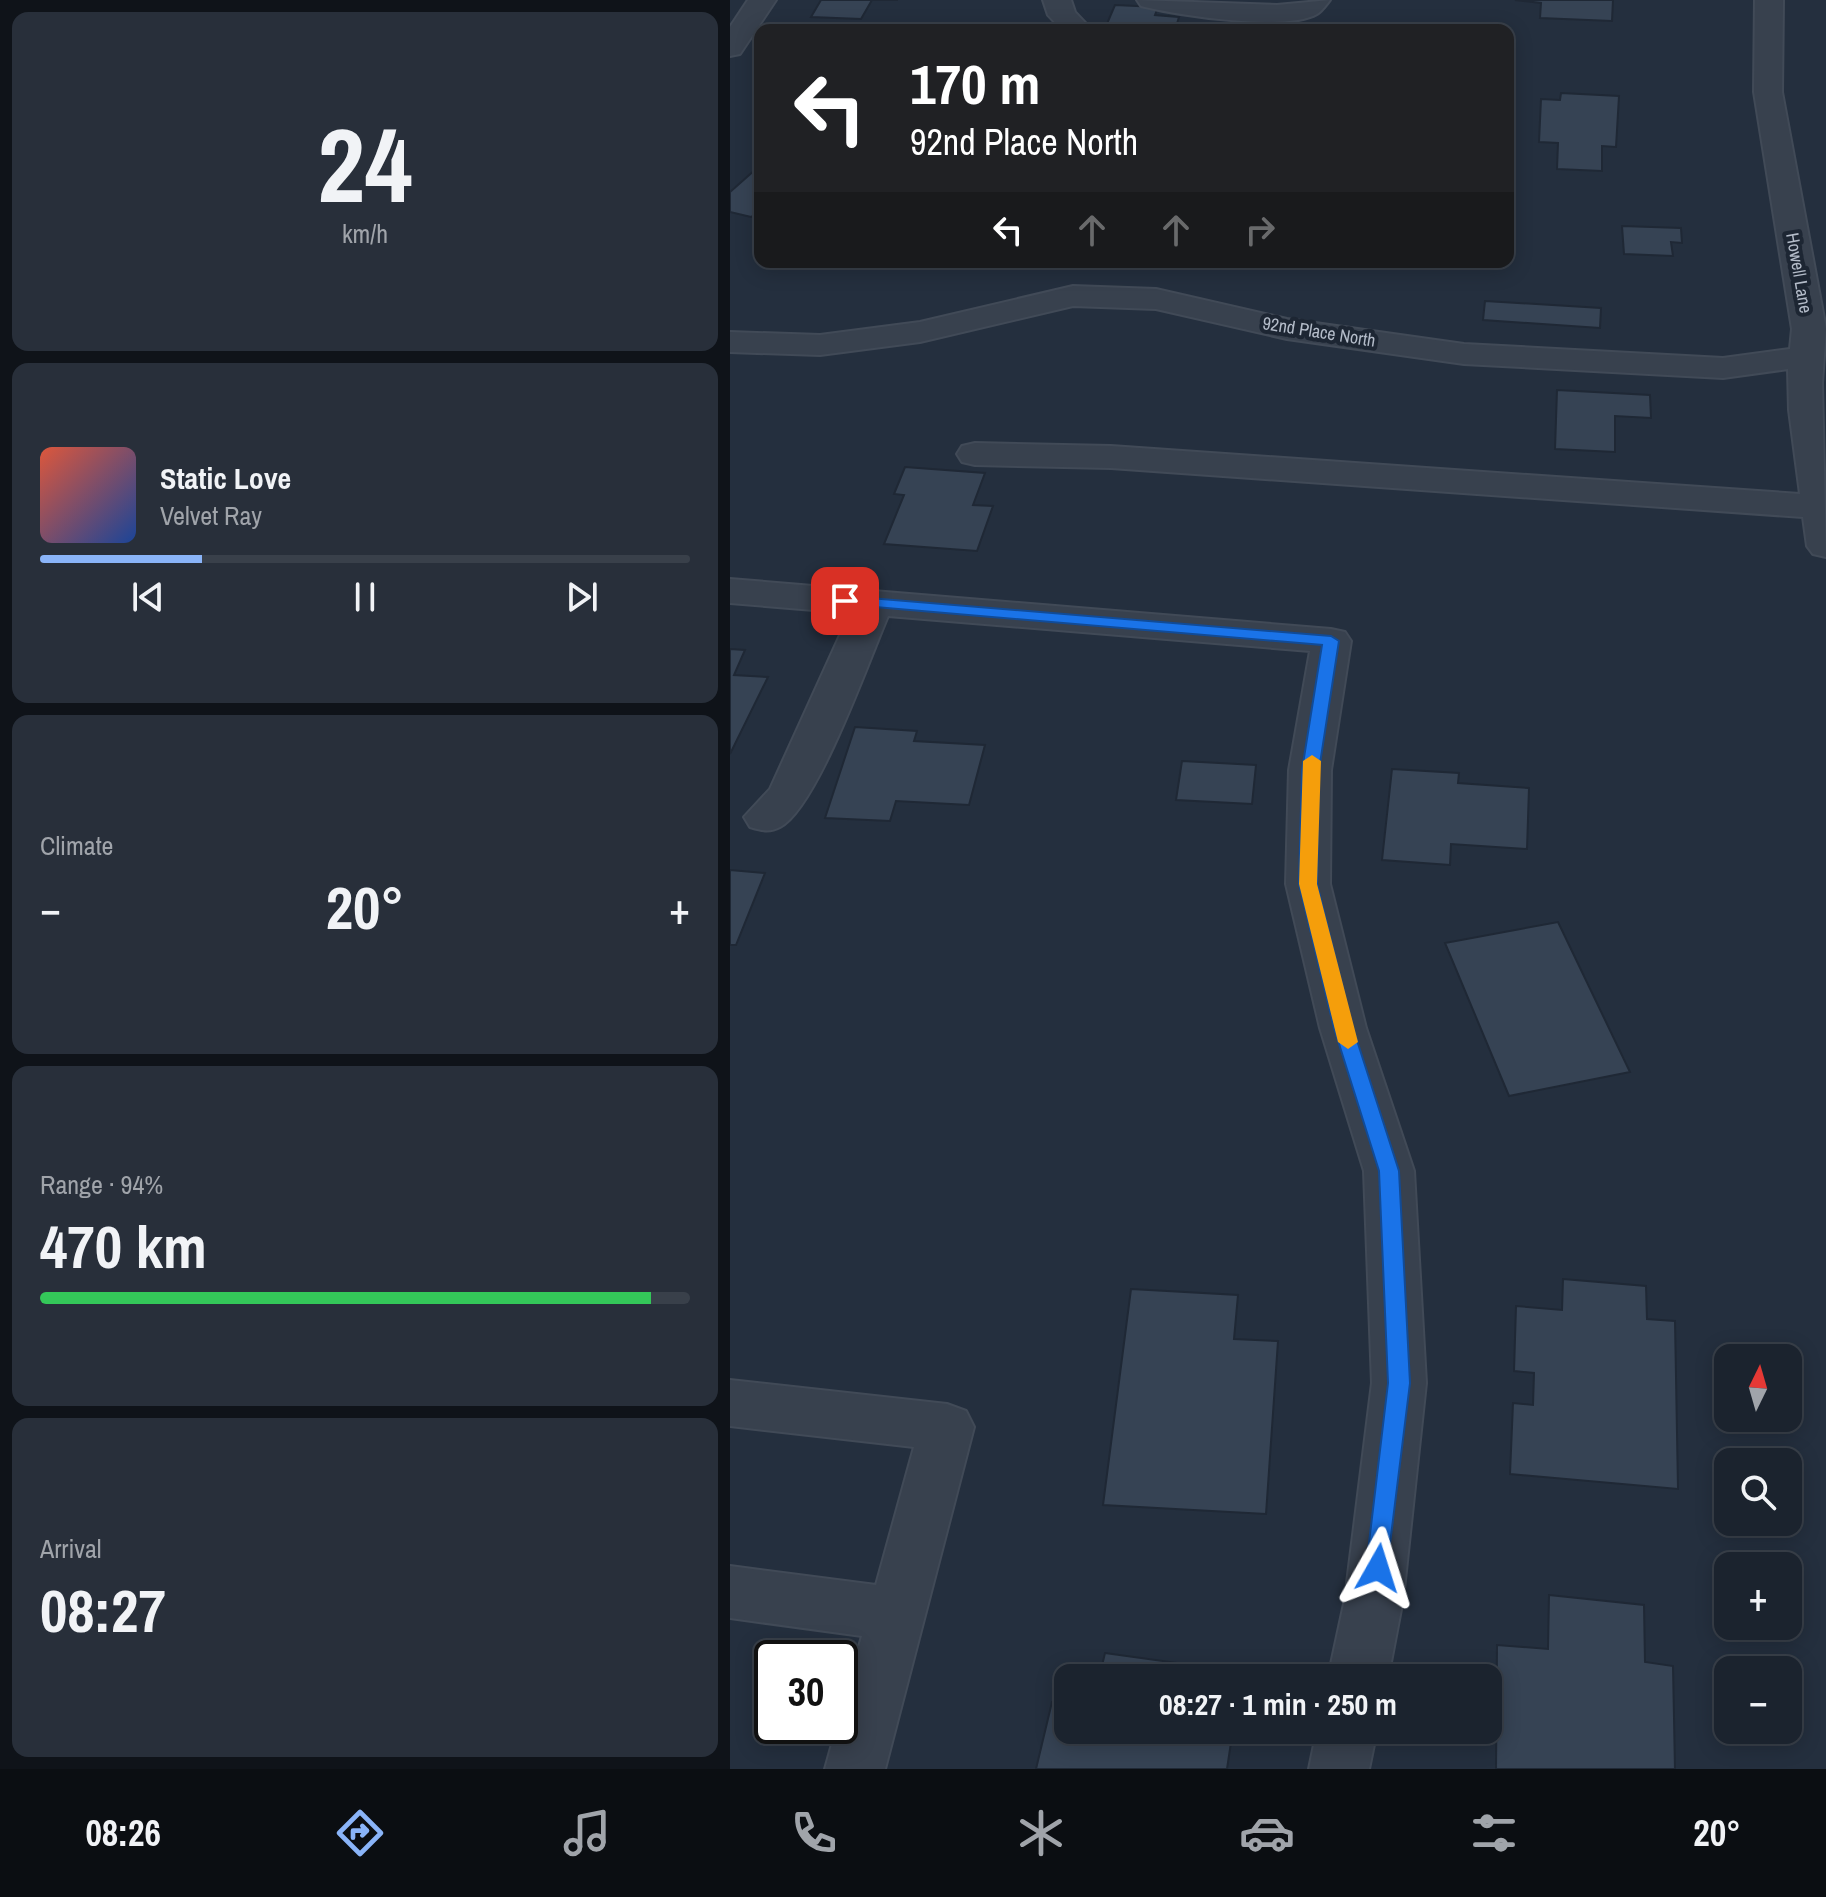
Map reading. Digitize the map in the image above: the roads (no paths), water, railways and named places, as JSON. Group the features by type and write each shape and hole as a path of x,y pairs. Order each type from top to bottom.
{"street":[{"path":"730,48 762,0"},
{"path":"1057,0 1062,15 1072,24"},
{"path":"1151,0 1214,19 1286,13 1307,9 1316,0"},
{"name":"Howell Lane","path":"1769,0 1768,92 1809,329 1804,357 1805,399 1826,546"},
{"name":"92nd Place North","path":"730,342 820,345 920,332 1073,296 1156,299 1287,329 1464,354 1723,368 1804,357"},
{"name":"92nd Place North","path":"1723,368 1805,399"},
{"path":"975,454 1111,457 1821,507"},
{"path":"730,591 1331,641 1310,770 1308,884 1343,1028 1389,1171 1399,1383 1374,1599 1361,1664"},
{"path":"765,817 788,796 874,603"},
{"path":"730,1403 947,1427 855,1769"},
{"path":"730,1592 896,1614"},
{"path":"1339,1769 1344,1744"}]}
